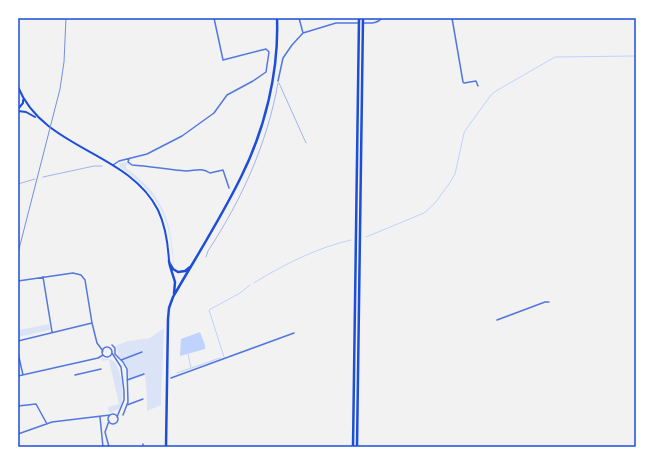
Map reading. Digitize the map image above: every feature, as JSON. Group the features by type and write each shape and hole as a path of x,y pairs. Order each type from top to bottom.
{"highway":[{"path":"166,447 169,308 173,297 232,195 255,146 264,118 275,62 277,18"},
{"path":"353,447 359,18"},
{"path":"357,447 363,18"},
{"path":"169,261 173,269 178,272 185,271 192,264"},
{"path":"169,261 175,282 173,297"}],"main road":[{"path":"18,87 23,98 40,120"},
{"path":"23,98 23,103 18,110 28,112 73,143 113,165 137,182 154,203 164,227 168,242 169,261"}],"street":[{"path":"113,165 119,161 148,154 182,136 214,113 227,95 266,72 269,52 266,49 223,60 214,18"},
{"path":"299,18 303,33"},
{"path":"278,81 283,58 303,33 336,23 374,23 380,21 382,18"},
{"path":"452,18 463,82 476,81 478,86"},
{"path":"129,159 128,162 132,164 188,171 205,169 210,173 223,170 229,188"},
{"path":"18,281 75,273 83,276 86,283 96,339 103,355"},
{"path":"43,277 52,332"},
{"path":"497,320 545,302 549,302"},
{"path":"18,340 92,323"},
{"path":"171,378 294,333"},
{"path":"99,345 112,350 112,353 121,367 123,375 124,400 121,410 117,417 117,421 107,427"},
{"path":"112,345 115,348 115,354 121,360 126,369 127,405 123,415"},
{"path":"102,351 105,348"},
{"path":"121,360 142,352"},
{"path":"18,353 23,375"},
{"path":"108,357 112,353"},
{"path":"103,355 116,359"},
{"path":"18,376 98,358 103,355"},
{"path":"75,375 101,370"},
{"path":"127,380 144,374"},
{"path":"127,405 143,399"},
{"path":"18,406 36,404 47,424"},
{"path":"18,434 52,422 100,417 114,414 121,410"},
{"path":"114,414 117,417"},
{"path":"109,447 105,432 110,415"},
{"path":"104,416 113,424"},
{"path":"100,417 103,447"}],"lane":[{"path":"278,81 306,143"},
{"path":"206,256 243,190 253,167 270,119 278,81"},
{"path":"43,177 94,166 102,166"},
{"path":"18,184 35,179"}],"shaded area":[{"path":"127,162 126,168 149,188 163,209 167,221 173,248 174,264 169,232 160,207 144,186 120,167 119,163"},
{"path":"49,324 50,330 18,337 18,328 19,330"},
{"path":"164,328 161,405 147,411 145,375 129,381 126,366 118,354 117,347 115,346 128,341 150,338"},
{"path":"101,358 114,361 119,371 122,384 123,391 119,409 109,413 108,407 119,404 109,360 102,361"}],"water":[{"path":"200,332 205,349 180,356 181,339"}],"waterway":[{"path":"366,237 424,213 435,203 455,174 464,133 491,95 496,91 555,57 636,56"},
{"path":"254,283 301,257 326,247 351,240"},
{"path":"224,357 209,310 240,293 250,285"},
{"path":"188,354 191,368"},
{"path":"177,373 220,358"}],"railway":[{"path":"18,253 60,89 64,62 66,18"}]}
